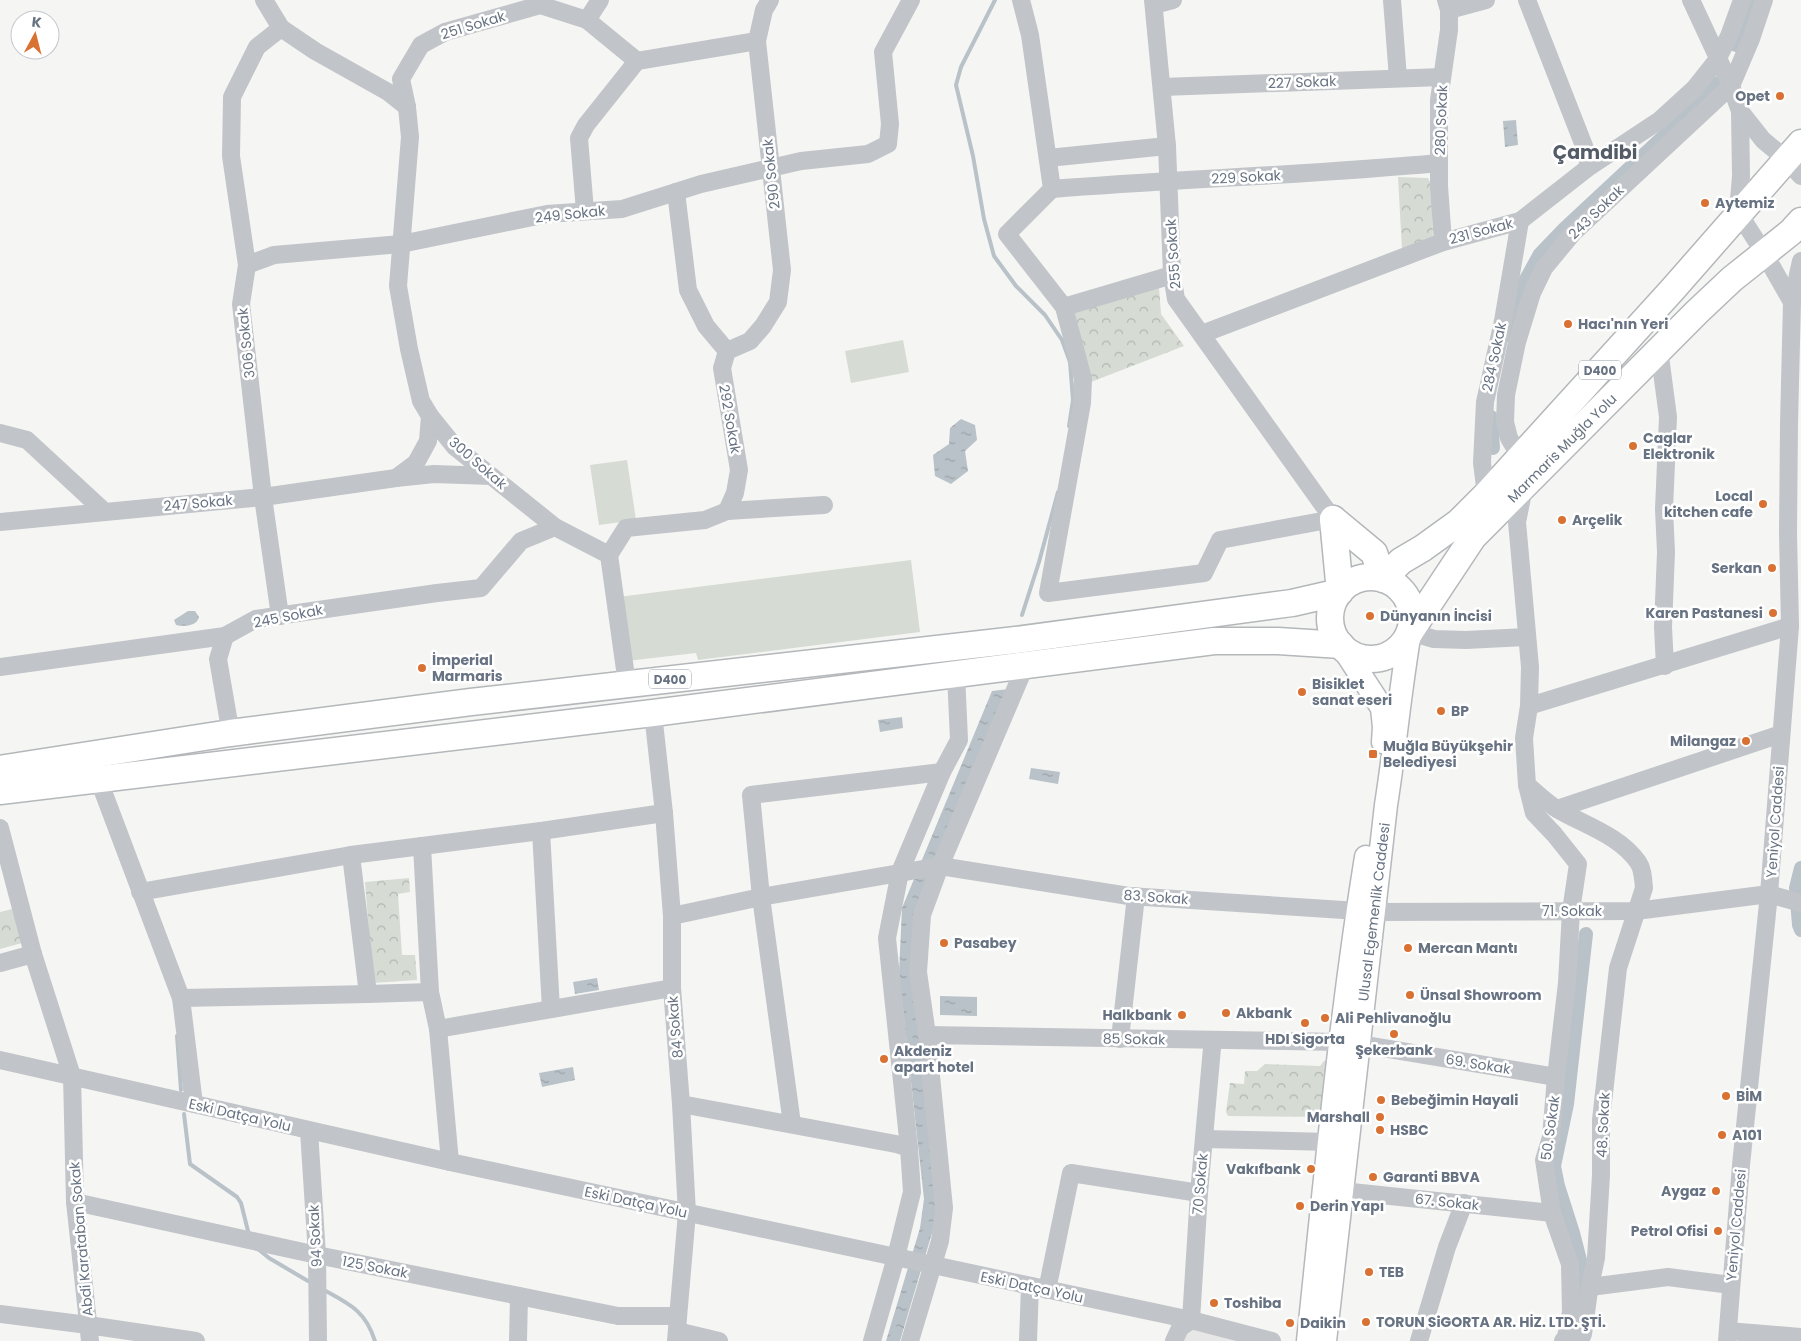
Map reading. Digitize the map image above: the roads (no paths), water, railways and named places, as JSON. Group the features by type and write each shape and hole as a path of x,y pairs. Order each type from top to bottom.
{"highway":[{"name":"D400","path":"0,769 230,733 471,702 1026,638 1292,603 1340,592 1357,580 1370,577 1383,579 1401,561 1459,522 1486,495 1673,288 1738,212 1796,160"},
{"name":"Marmaris Muğla Yolu","path":"1410,632 1473,537 1732,279 1801,221"},
{"path":"1333,519 1374,553 1383,579 1395,584 1404,594 1410,606 1412,619 1410,632"},
{"path":"1333,519 1340,592 1332,608 1330,621 1334,634 1341,645"},
{"name":"D400","path":"0,791 653,713 1214,641 1278,641 1341,645 1358,656 1379,658 1392,653 1403,644 1410,632"}],"main road":[{"name":"Ulusal Egemenlik Caddesi","path":"1308,1341 1330,1142 1366,912 1395,745 1401,685 1410,632"},
{"name":"Ulusal Egemenlik Caddesi","path":"1341,645 1382,708 1384,727 1366,912"},
{"name":"Ulusal Egemenlik Caddesi","path":"1325,1341 1342,1191 1345,1045"}],"street":[{"path":"264,0 281,28 315,51 388,92 407,107"},
{"path":"587,20 600,0"},
{"name":"290 Sokak","path":"727,352 750,341 762,326 778,302 782,270 757,41 764,10 770,0"},
{"name":"249 Sokak","path":"247,266 274,255 402,244 547,214 622,209 701,184 801,161 868,154 888,144 890,124 883,52 910,0"},
{"path":"1022,0 1030,35 1052,189 1007,234 1064,307 1083,379 1082,403 1048,593 1204,573 1220,540 1333,519"},
{"path":"1153,3 1173,0"},
{"path":"1392,0 1398,78"},
{"path":"1447,5 1486,0"},
{"path":"1527,0 1586,151 1588,167"},
{"path":"1691,0 1717,60 1731,86 1740,110 1763,140 1796,160"},
{"name":"231 Sokak","path":"1202,334 1443,242 1520,221 1588,167 1660,120 1694,89 1717,60 1729,36 1742,0"},
{"name":"243 Sokak","path":"1521,458 1510,438 1505,422 1506,395 1517,342 1532,293 1544,268 1573,233 1731,86 1751,39 1764,0"},
{"name":"251 Sokak","path":"407,107 401,79 421,45 444,32 538,3 587,20 638,61"},
{"name":"255 Sokak","path":"1153,3 1167,146 1172,274 1176,299 1333,519"},
{"name":"280 Sokak","path":"1443,242 1439,186 1439,100 1449,30 1447,5"},
{"name":"306 Sokak","path":"280,616 263,497 241,304 247,266 230,156 232,98 258,47 281,28"},
{"path":"585,211 579,138 586,125 638,61 757,41"},
{"name":"227 Sokak","path":"1162,87 1442,77"},
{"name":"300 Sokak","path":"407,107 410,137 398,286 409,349 421,401 430,416 455,447 555,527 608,555"},
{"path":"1740,110 1741,176 1738,212 1792,302"},
{"path":"1048,158 1167,146"},
{"name":"229 Sokak","path":"1052,189 1439,163"},
{"path":"676,192 688,290 706,326 727,352"},
{"name":"284 Sokak","path":"1486,495 1482,463 1485,402 1503,321 1520,221"},
{"name":"Yeniyol Caddesi","path":"1727,1336 1742,1165 1785,899 1780,734 1790,626 1788,464 1792,302 1800,270"},
{"path":"1064,307 1172,274"},
{"path":"1660,349 1668,417 1664,509 1666,552 1663,627 1665,666"},
{"name":"292 Sokak","path":"727,352 722,368 739,470 735,493 727,511"},
{"name":"247 Sokak","path":"396,478 416,463 428,441 430,416"},
{"path":"0,433 27,440 105,512"},
{"name":"247 Sokak","path":"0,522 263,497 434,474 491,476"},
{"name":"50. Sokak","path":"1524,488 1517,522 1526,605 1530,667 1529,706 1524,738 1527,785 1534,813 1578,864 1571,911 1567,983 1551,1137 1544,1160 1552,1213 1570,1264 1572,1312 1566,1337 1563,1341"},
{"path":"627,684 608,555 626,528 705,520 727,511 824,505"},
{"name":"245 Sokak","path":"0,667 225,636 256,619 436,592 481,588 521,541 555,527"},
{"path":"1529,706 1665,666 1790,626"},
{"path":"1410,632 1434,639 1466,640 1527,637"},
{"path":"225,636 218,659 228,723"},
{"path":"910,1341 930,1265 940,1241 944,1208 927,1039 918,972 922,915 938,866 1026,664"},
{"path":"872,1341 901,1258 912,1192 887,938 942,772 959,740 956,674"},
{"name":"84 Sokak","path":"653,713 664,813 672,916 672,988 687,1213 677,1329"},
{"path":"1557,809 1780,734"},
{"path":"792,1124 761,897 751,795 942,772"},
{"path":"98,778 181,998 194,1104"},
{"name":"48. Sokak","path":"1527,785 1557,809 1591,826 1620,844 1639,862 1643,874 1644,888 1618,968 1601,1120 1601,1175 1596,1258 1583,1334 1580,1341"},
{"path":"140,892 351,854 541,831 664,813"},
{"name":"Abdi Karataban Sokak","path":"0,828 33,954 72,1076 75,1202 89,1333"},
{"path":"541,831 551,1009"},
{"path":"422,846 430,992 438,1029 450,1162"},
{"path":"351,854 368,994"},
{"name":"83. Sokak","path":"672,916 761,897 938,866 1136,896 1366,912"},
{"path":"1120,1039 1136,896"},
{"name":"71. Sokak","path":"1366,912 1636,911 1785,899"},
{"path":"0,962 33,954"},
{"path":"438,1029 672,988"},
{"path":"181,998 430,992"},
{"name":"85 Sokak","path":"927,1039 1120,1039 1345,1045"},
{"name":"85 Sokak","path":"927,1039 998,1045 1212,1048 1345,1045"},
{"name":"69. Sokak","path":"1345,1045 1556,1077"},
{"name":"70 Sokak","path":"1191,1320 1199,1193 1212,1048"},
{"name":"Eski Datça Yolu","path":"0,1060 450,1162 1191,1320 1272,1341"},
{"path":"681,1104 909,1148"},
{"name":"94 Sokak","path":"310,1131 317,1255 318,1341"},
{"path":"1204,1139 1330,1142"},
{"path":"1047,1290 1071,1173 1199,1193"},
{"name":"67. Sokak","path":"1342,1191 1552,1213"},
{"name":"125 Sokak","path":"75,1202 263,1244 618,1316 677,1329 719,1341"},
{"path":"1419,1341 1447,1246 1464,1203"},
{"path":"1590,1286 1668,1278 1732,1285"},
{"path":"1028,1341 1030,1286"},
{"path":"518,1341 519,1296"},
{"path":"0,1314 89,1333 196,1341"},
{"path":"1174,1341 1180,1328 1191,1320"},
{"path":"1727,1336 1801,1337"}],"water":[{"path":"1516,120 1518,145 1505,147 1503,121"},
{"path":"961,419 975,425 977,440 965,451 968,471 951,484 935,476 933,455 949,444 950,428"},
{"path":"188,611 195,611 199,617 198,620 190,625 176,625 174,620"},
{"path":"1009,689 915,909 911,970 940,1206 900,1341 886,1341 920,1228 924,1199 899,973 902,908 992,691"},
{"path":"902,717 903,728 880,732 878,720"},
{"path":"1031,768 1060,772 1058,784 1029,779"},
{"path":"597,978 599,990 575,994 573,982"},
{"path":"940,996 977,997 977,1016 940,1015"},
{"path":"573,1067 575,1080 542,1087 539,1073"}],"waterway":[{"path":"995,0 961,67 956,85 973,156 984,219 994,256 1016,286 1045,315 1062,340 1070,362 1073,400 1069,426"},
{"path":"1736,45 1754,0"},
{"path":"1508,335 1524,283 1540,254 1565,228 1695,107 1714,83"},
{"path":"1491,417 1493,448"},
{"path":"1022,615 1058,492"},
{"path":"1801,868 1796,888 1801,930"},
{"path":"1577,1302 1581,1264 1554,1166 1567,1104 1586,934"},
{"path":"177,1036 181,1090"},
{"path":"184,1114 190,1164 237,1197 241,1203 249,1235"},
{"path":"258,1249 269,1258 308,1281"},
{"path":"322,1289 355,1309 366,1322 375,1341"}],"place":[{"name":"Opet","path":"1780,96"},
{"name":"Aytemiz","path":"1705,203"},
{"name":"Hacı'nın Yeri","path":"1568,324"},
{"name":"Caglar Elektronik","path":"1633,446"},
{"name":"Local kitchen cafe","path":"1763,504"},
{"name":"Arçelik","path":"1562,520"},
{"name":"Serkan","path":"1772,568"},
{"name":"Karen Pastanesi","path":"1773,613"},
{"name":"Dünyanın İncisi","path":"1370,616"},
{"name":"İmperial Marmaris","path":"422,668"},
{"name":"Bisiklet sanat eseri","path":"1302,692"},
{"name":"BP","path":"1441,711"},
{"name":"Milangaz","path":"1746,741"},
{"name":"Muğla Büyükşehir Belediyesi","path":"1373,754"},
{"name":"Pasabey","path":"944,943"},
{"name":"Mercan Mantı","path":"1408,948"},
{"name":"Ünsal Showroom","path":"1410,995"},
{"name":"Akbank","path":"1226,1013"},
{"name":"Halkbank","path":"1182,1015"},
{"name":"Ali Pehlivanoğlu","path":"1325,1018"},
{"name":"HDI Sigorta","path":"1305,1023"},
{"name":"Şekerbank","path":"1394,1034"},
{"name":"Akdeniz apart hotel","path":"884,1059"},
{"name":"BİM","path":"1726,1096"},
{"name":"Bebeğimin Hayali","path":"1381,1100"},
{"name":"Marshall","path":"1380,1117"},
{"name":"HSBC","path":"1380,1130"},
{"name":"A101","path":"1722,1135"},
{"name":"Vakıfbank","path":"1311,1169"},
{"name":"Garanti BBVA","path":"1373,1177"},
{"name":"Aygaz","path":"1716,1191"},
{"name":"Derin Yapı","path":"1300,1206"},
{"name":"Petrol Ofisi","path":"1718,1231"},
{"name":"TEB","path":"1369,1272"},
{"name":"Toshiba","path":"1214,1303"},
{"name":"TORUN SiGORTA AR. HİZ. LTD. ŞTİ.","path":"1366,1322"},
{"name":"Daikin","path":"1290,1323"}],"district":[{"name":"Çamdibi","path":"1595,152"}]}
